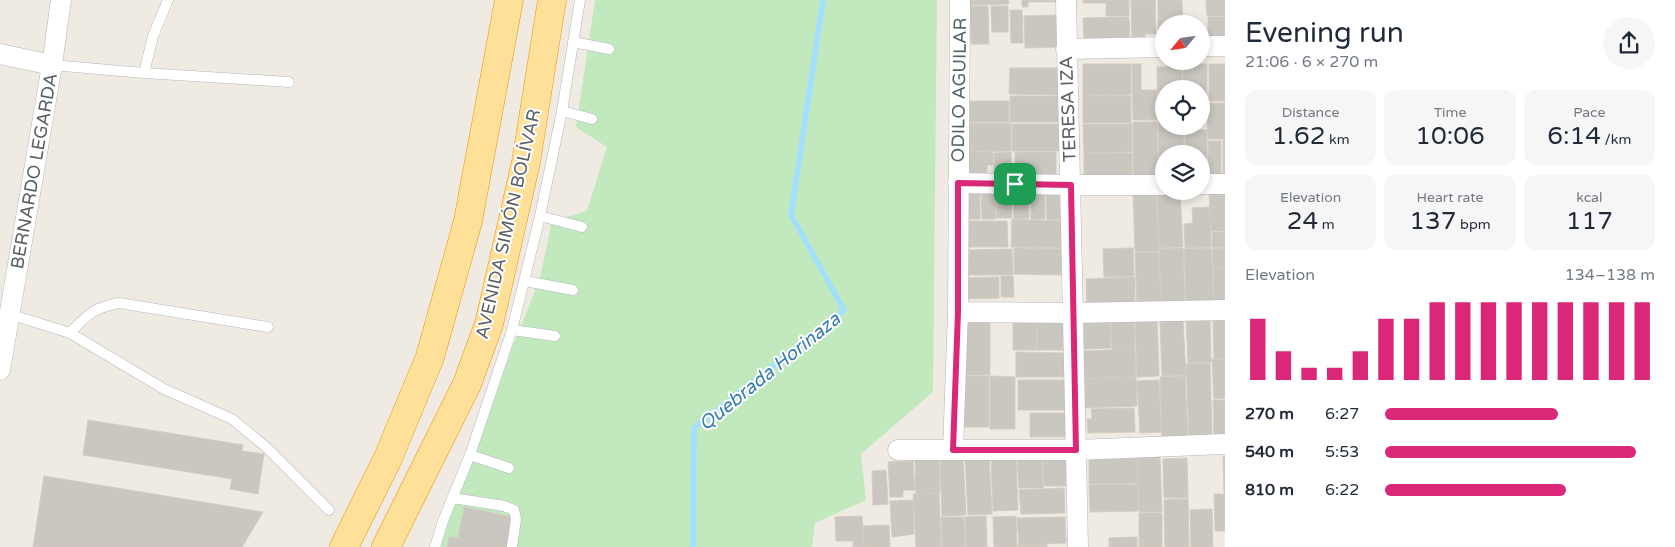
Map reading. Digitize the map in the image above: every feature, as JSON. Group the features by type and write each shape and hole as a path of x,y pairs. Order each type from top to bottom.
{"highway":[{"path":"344,547 388,458 430,356 468,221 509,0"},
{"name":"AVENIDA SIMÓN BOLÍVAR","path":"386,547 467,384 490,324 526,162 552,0"}],"street":[{"name":"BERNARDO LEGARDA","path":"0,370 62,0"},
{"name":"ODILO AGUILAR","path":"953,450 958,312 960,0"},
{"name":"TERESA IZA","path":"1066,0 1078,547"},
{"path":"1210,46 1225,46"},
{"path":"1066,49 1155,47"},
{"path":"0,54 52,65"},
{"path":"958,183 1155,185"},
{"path":"1210,184 1225,184"},
{"path":"958,312 1074,313 1225,310"},
{"path":"898,450 1076,450 1225,444"}],"lane":[{"path":"144,73 153,36 168,0"},
{"path":"435,547 442,522 470,455 512,330 540,216 562,111 580,0"},
{"path":"573,42 609,49"},
{"path":"52,65 289,82"},
{"path":"562,111 592,119"},
{"path":"540,216 582,227"},
{"path":"524,281 573,290"},
{"path":"70,333 88,314 102,306 119,303 268,327"},
{"path":"9,314 70,333 164,389 232,419 266,448 329,510"},
{"path":"512,330 555,336"},
{"path":"470,455 509,468"},
{"path":"453,498 504,506 514,510 516,519 512,547"}],"green space":[{"path":"595,0 937,0 933,392 861,454 866,500 815,523 812,547 434,547 540,278 552,221 587,211 607,147 576,127"}],"building":[{"path":"970,0 1008,0 1009,4 970,5"},
{"path":"1022,0 1058,0 1058,2 1028,2 1028,7 1022,7"},
{"path":"1083,0 1129,0 1129,16 1106,16 1106,3 1083,3"},
{"path":"1131,0 1155,0 1155,34 1145,34 1145,43 1132,43"},
{"path":"1158,0 1182,0 1183,15 1158,15"},
{"path":"1206,0 1225,0 1225,16 1207,15"},
{"path":"970,6 988,6 989,44 971,44"},
{"path":"991,6 1008,6 1008,32 992,32"},
{"path":"1010,10 1022,10 1023,43 1011,43"},
{"path":"1060,15 1060,47 1025,48 1024,16"},
{"path":"1129,17 1130,43 1084,44 1083,18"},
{"path":"1210,17 1225,17 1225,40 1210,41"},
{"path":"1083,64 1131,64 1131,95 1083,96"},
{"path":"1132,64 1141,64 1141,90 1155,90 1155,120 1133,120"},
{"path":"1210,64 1225,64 1225,101 1210,101"},
{"path":"1010,68 1061,68 1061,95 1009,94"},
{"path":"1157,70 1182,70 1182,80 1157,80"},
{"path":"1183,70 1207,70 1207,80 1183,80"},
{"path":"1010,96 1059,96 1059,122 1010,122"},
{"path":"1083,96 1131,96 1131,123 1083,123"},
{"path":"965,101 1009,101 1009,122 965,122"},
{"path":"1210,103 1225,103 1225,139 1208,139 1208,135 1210,135"},
{"path":"1133,122 1155,122 1157,145 1155,145 1155,179 1133,179"},
{"path":"962,123 1011,123 1011,151 963,152"},
{"path":"1012,124 1058,124 1059,151 1012,151"},
{"path":"1083,124 1132,124 1132,152 1084,153"},
{"path":"1158,135 1184,135 1184,145 1158,145"},
{"path":"1185,135 1207,135 1207,145 1185,145"},
{"path":"1223,140 1225,140 1225,178 1223,178"},
{"path":"1208,141 1221,141 1221,179 1210,179 1210,145 1208,145"},
{"path":"961,152 993,152 993,165 987,165 987,179 962,179"},
{"path":"1011,152 1012,177 994,177 994,153"},
{"path":"1015,152 1056,152 1056,181 1015,181"},
{"path":"1084,153 1132,153 1132,181 1084,181"},
{"path":"960,187 980,187 980,219 961,219"},
{"path":"981,188 995,188 996,219 982,219"},
{"path":"996,189 1011,189 1012,218 997,218"},
{"path":"1013,191 1029,191 1029,218 1014,219"},
{"path":"1045,191 1045,219 1031,219 1031,192"},
{"path":"1133,191 1155,191 1159,251 1135,252"},
{"path":"1062,192 1062,220 1047,220 1046,193"},
{"path":"1210,192 1225,192 1225,231 1211,231"},
{"path":"1157,200 1180,200 1183,247 1159,248"},
{"path":"1210,207 1211,247 1185,248 1184,224 1193,223 1192,208"},
{"path":"1012,219 1063,221 1062,248 1011,247"},
{"path":"964,221 1007,221 1008,247 964,247"},
{"path":"1212,232 1225,232 1225,247 1212,248"},
{"path":"1014,248 1062,249 1061,275 1014,274"},
{"path":"1133,248 1134,276 1104,277 1103,249"},
{"path":"1183,248 1185,303 1161,304 1159,249"},
{"path":"1211,248 1214,302 1186,303 1184,249"},
{"path":"1225,248 1225,268 1213,269 1212,249"},
{"path":"1012,249 1013,275 965,275 964,250"},
{"path":"1159,252 1161,304 1137,305 1135,253"},
{"path":"1225,268 1225,302 1214,302 1213,269"},
{"path":"1001,276 1013,276 1014,297 1001,297"},
{"path":"999,277 999,298 964,299 964,278"},
{"path":"1135,277 1135,304 1087,306 1086,279"},
{"path":"1134,317 1135,349 1112,350 1111,318"},
{"path":"1157,317 1159,376 1137,377 1135,318"},
{"path":"964,319 990,319 990,375 964,375"},
{"path":"1013,319 1037,319 1037,350 1013,350"},
{"path":"1037,319 1064,320 1064,350 1037,350"},
{"path":"1210,319 1211,362 1188,363 1186,320"},
{"path":"1110,320 1111,348 1084,349 1083,321"},
{"path":"1183,320 1186,375 1162,376 1160,321"},
{"path":"1225,320 1225,359 1214,359 1213,321"},
{"path":"1135,349 1136,377 1083,379 1082,351"},
{"path":"1016,352 1064,353 1064,377 1016,377"},
{"path":"1212,359 1225,359 1225,398 1214,399"},
{"path":"1210,363 1212,436 1189,436 1186,364"},
{"path":"964,376 989,376 989,427 964,427"},
{"path":"990,376 1015,377 1015,429 990,429"},
{"path":"1185,376 1188,436 1162,437 1160,377"},
{"path":"1136,377 1137,406 1084,408 1083,379"},
{"path":"1018,380 1067,380 1067,410 1018,410"},
{"path":"1159,380 1161,432 1140,433 1137,381"},
{"path":"1213,400 1225,400 1225,434 1214,435"},
{"path":"1134,408 1135,432 1088,433 1087,419 1092,419 1091,409"},
{"path":"1030,413 1068,413 1068,437 1030,437"},
{"path":"88,420 243,445 242,451 264,454 258,494 230,489 232,479 83,455"},
{"path":"989,456 992,514 968,515 965,457"},
{"path":"1137,456 1160,456 1162,512 1139,512"},
{"path":"1223,456 1225,456 1225,493 1224,493"},
{"path":"1016,457 1018,510 993,511 991,458"},
{"path":"1066,457 1067,486 1044,486 1043,458"},
{"path":"1042,458 1043,488 1019,488 1017,459"},
{"path":"1137,458 1138,483 1089,484 1089,459"},
{"path":"1187,458 1188,498 1164,498 1163,459"},
{"path":"939,459 940,493 916,494 915,460"},
{"path":"940,459 963,459 966,515 942,516"},
{"path":"913,461 915,490 903,490 903,497 890,497 888,462"},
{"path":"886,470 888,504 873,505 872,471"},
{"path":"44,476 263,512 242,547 33,547"},
{"path":"1138,484 1138,511 1090,512 1089,485"},
{"path":"1064,488 1065,513 1021,514 1019,490"},
{"path":"939,493 941,547 916,547 913,494"},
{"path":"1214,494 1225,494 1225,531 1215,531"},
{"path":"1188,499 1189,547 1165,547 1164,500"},
{"path":"913,500 914,534 892,537 890,501"},
{"path":"464,507 512,517 506,547 447,547 449,537 458,538"},
{"path":"1212,509 1213,547 1191,547 1190,510"},
{"path":"1139,513 1162,513 1162,547 1139,547"},
{"path":"862,516 864,547 853,547 853,541 836,541 835,517"},
{"path":"986,516 987,547 966,547 965,517"},
{"path":"1016,516 1017,547 994,547 993,517"},
{"path":"941,517 964,517 965,547 942,547"},
{"path":"1065,517 1066,543 1019,545 1017,518"},
{"path":"889,525 890,547 864,547 863,526"},
{"path":"1137,537 1137,547 1109,547 1109,538"},
{"path":"1047,544 1047,547 1018,547 1018,545"}],"waterway":[{"name":"Quebrada Horinaza","path":"693,547 694,428 844,310 791,215 823,0"}],"route":[{"path":"958,183 1015,184 1071,185 1076,450 953,450 958,312 958,183"}]}
